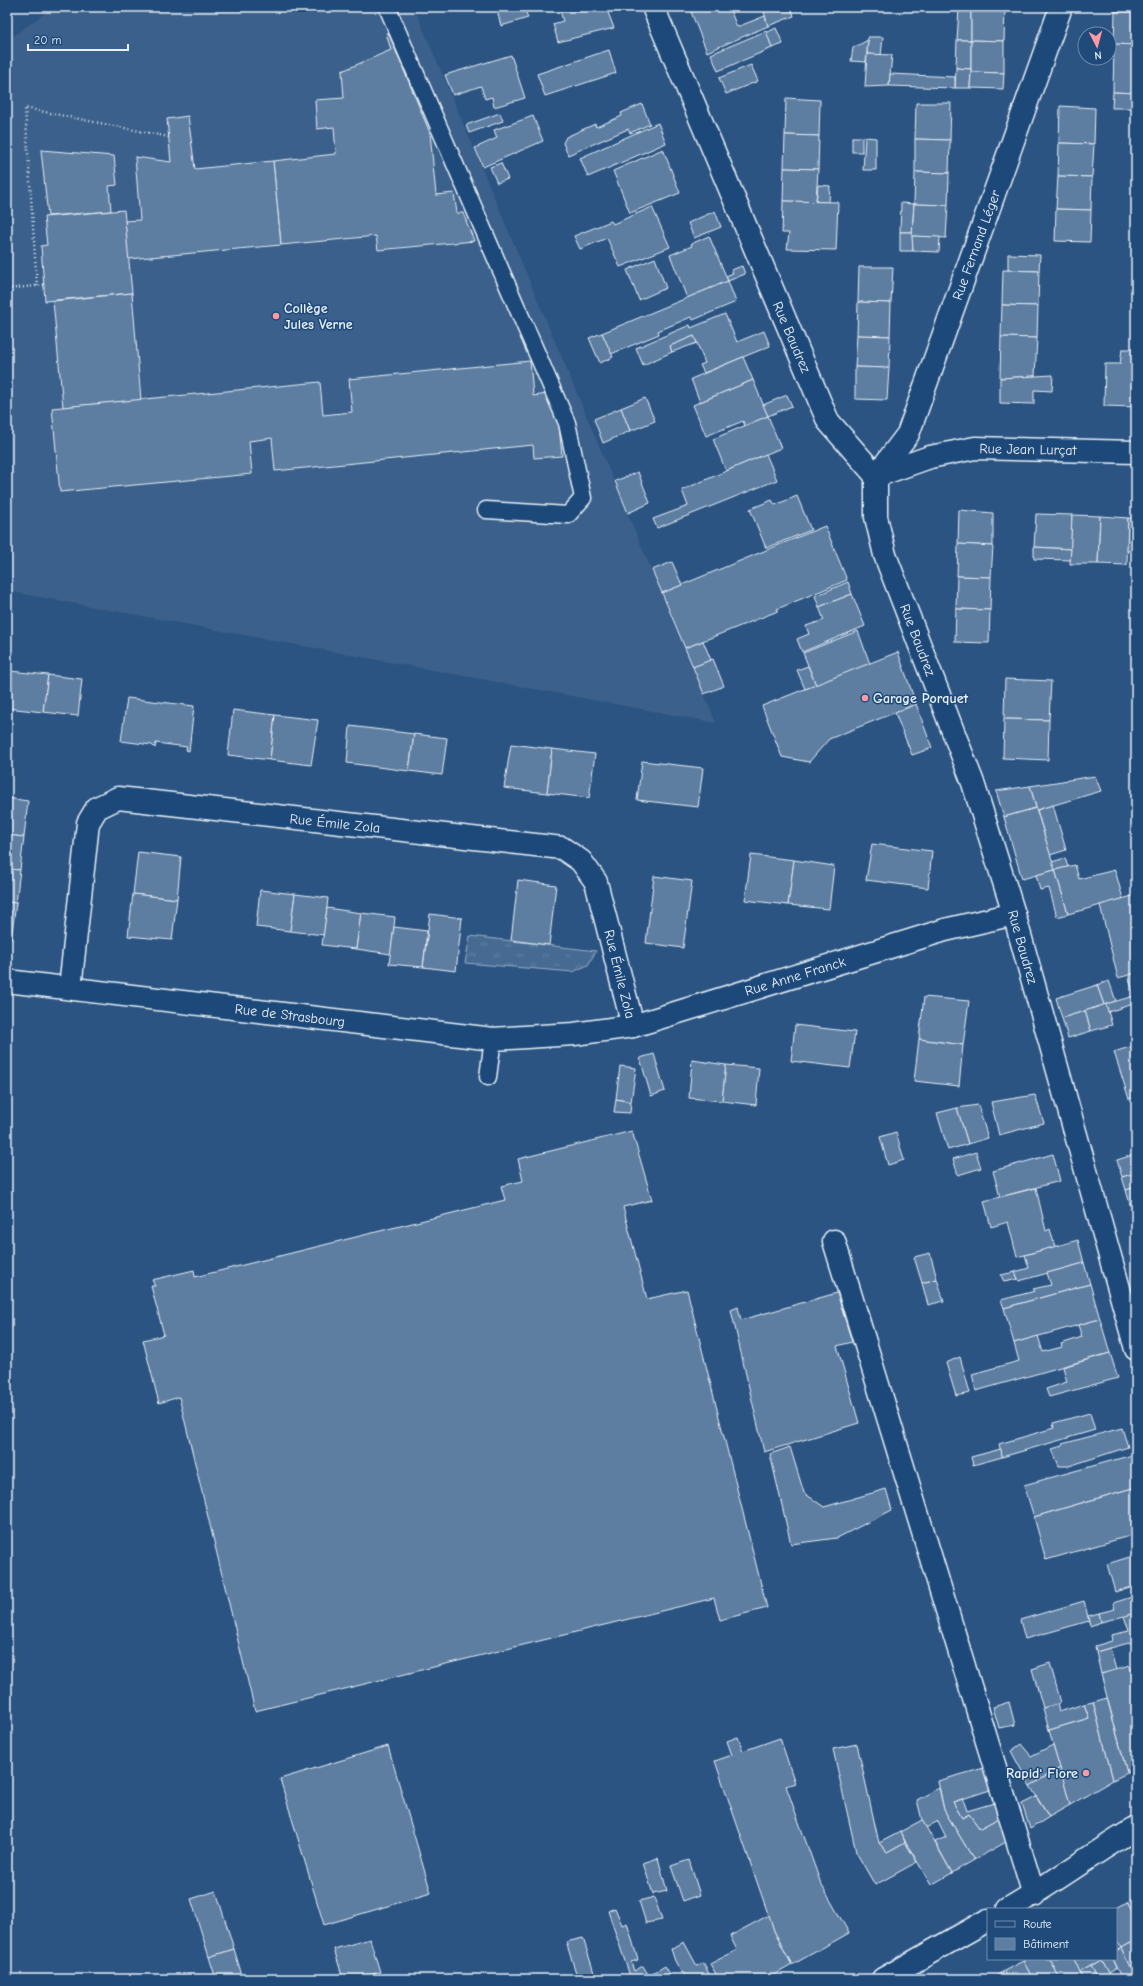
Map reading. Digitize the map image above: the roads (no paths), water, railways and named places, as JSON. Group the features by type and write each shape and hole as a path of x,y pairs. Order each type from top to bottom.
{"street":[{"name":"Rue Baudrez","path":"653,7 828,421 876,476 876,517 885,555 973,783 1014,914 1136,1349"},
{"name":"Rue Fernand Léger","path":"876,476 908,434 1061,7"},
{"name":"Rue Jean Lurçat","path":"876,476 930,457 975,448 1136,452"},
{"name":"Rue Émile Zola","path":"70,988 88,823 97,808 118,798 562,848 581,861 596,882 633,1026"},
{"name":"Rue Anne Franck","path":"574,1034 633,1026 945,930 1014,914"},
{"name":"Rue de Strasbourg","path":"7,981 493,1039 574,1034"},
{"path":"834,1241 1034,1895"},
{"path":"1010,1908 1034,1895 1103,1847 1136,1828"},
{"path":"883,1979 987,1921"}],"lane":[{"path":"387,7 567,424 583,498 568,515 486,510"},
{"path":"488,1077 493,1039"}],"place":[{"name":"Collège Jules Verne","path":"276,316"},
{"name":"Garage Porquet","path":"865,698"},
{"name":"Rapid' Flore","path":"1086,1773"}]}
